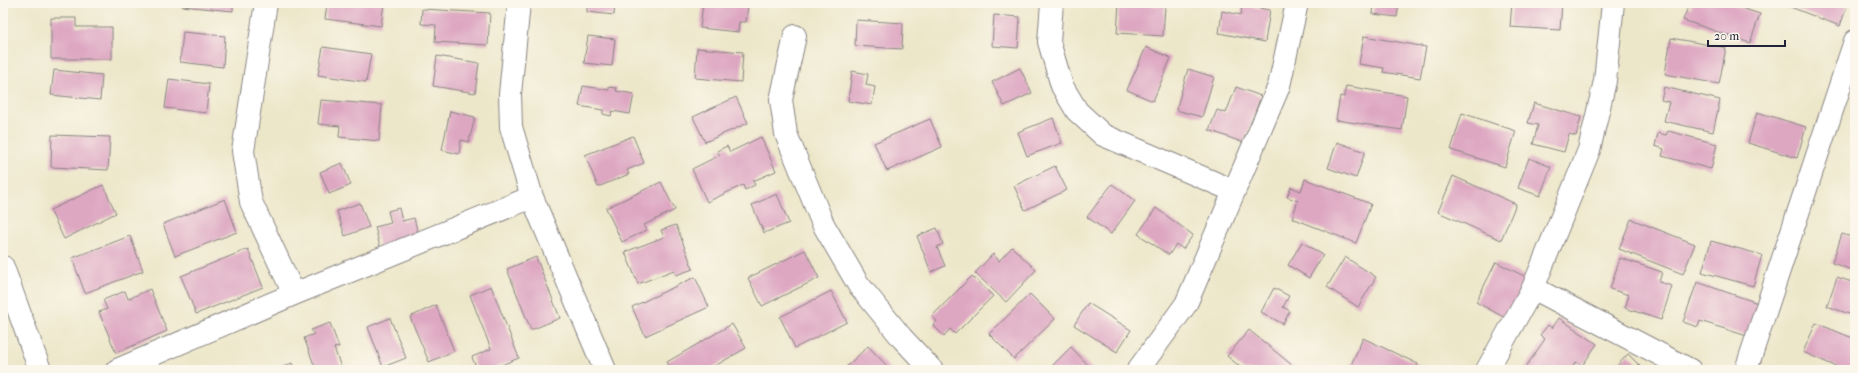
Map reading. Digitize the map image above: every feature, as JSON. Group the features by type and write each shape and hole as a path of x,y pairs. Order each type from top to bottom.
{"street":[{"path":"266,3 243,151 251,202 294,294"},
{"path":"519,3 510,94 511,127 532,197 605,370"},
{"path":"1052,3 1049,42 1062,86 1077,112 1103,135 1234,191"},
{"path":"1138,370 1186,304 1279,86 1297,3"},
{"path":"1487,370 1533,288 1589,150 1605,81 1613,3"},
{"path":"795,36 781,100 786,134 823,224 858,284 902,338 932,370"},
{"path":"1746,370 1855,41"},
{"path":"117,370 294,294 532,197"},
{"path":"3,267 40,370"},
{"path":"1533,288 1690,370"}],"building":[{"path":"182,3 233,3 233,11 182,6"},
{"path":"327,3 384,3 381,26 325,19"},
{"path":"587,3 615,3 614,15 587,12"},
{"path":"703,3 731,3 748,5 746,22 739,22 738,32 700,28"},
{"path":"1119,3 1165,6 1163,36 1117,33"},
{"path":"1374,3 1399,3 1397,17 1373,14"},
{"path":"1512,3 1562,3 1560,30 1510,27"},
{"path":"1692,3 1726,3 1760,14 1750,43 1683,20 1688,7 1691,8"},
{"path":"1786,3 1848,3 1840,26 1785,5"},
{"path":"1242,5 1270,10 1265,42 1219,33 1222,11 1241,15"},
{"path":"422,9 490,13 488,45 435,42 436,25 421,24"},
{"path":"994,15 1020,17 1018,48 992,46"},
{"path":"51,18 76,18 76,27 112,27 112,59 51,59"},
{"path":"856,20 903,23 902,49 855,46"},
{"path":"183,32 225,36 223,67 180,62"},
{"path":"588,36 615,39 612,66 584,63"},
{"path":"1364,36 1426,47 1420,78 1383,72 1384,68 1359,64"},
{"path":"1671,38 1726,48 1719,84 1665,74"},
{"path":"323,47 371,54 366,82 318,75"},
{"path":"1146,47 1171,58 1153,101 1127,90"},
{"path":"697,48 743,52 741,82 695,78"},
{"path":"437,56 479,63 475,93 433,86"},
{"path":"1020,68 1032,93 1004,106 992,82"},
{"path":"1188,69 1214,77 1202,117 1176,110"},
{"path":"54,70 102,75 100,100 51,95"},
{"path":"852,71 868,74 866,85 875,87 872,105 848,101"},
{"path":"169,79 209,84 206,113 165,108"},
{"path":"583,86 609,90 609,87 617,88 616,91 634,94 630,114 612,111 611,116 603,114 603,110 579,106"},
{"path":"1346,86 1407,96 1402,130 1336,120 1340,96 1344,97"},
{"path":"1236,87 1261,96 1244,143 1209,130 1217,110 1226,113"},
{"path":"1664,87 1720,100 1713,132 1664,121 1669,102 1661,100"},
{"path":"736,97 748,123 705,142 693,117"},
{"path":"321,100 382,105 379,141 339,137 340,126 318,124"},
{"path":"1534,103 1581,117 1576,136 1569,134 1564,152 1533,144 1538,125 1528,123"},
{"path":"450,111 475,117 469,142 461,140 459,154 442,150"},
{"path":"1757,112 1806,127 1797,158 1748,143"},
{"path":"1462,113 1516,131 1505,167 1451,150"},
{"path":"1053,118 1062,143 1027,156 1018,132"},
{"path":"930,119 942,147 887,171 874,143"},
{"path":"1668,131 1717,144 1711,169 1662,156 1664,149 1655,146 1658,133 1666,135"},
{"path":"52,135 110,137 108,170 51,167"},
{"path":"633,136 644,163 627,170 629,174 598,187 585,155"},
{"path":"761,137 776,171 753,181 755,185 745,190 743,185 707,202 692,169 720,155 717,151 727,146 730,152"},
{"path":"1337,142 1365,152 1356,178 1328,168"},
{"path":"1529,158 1551,167 1540,196 1518,188"},
{"path":"342,163 351,185 329,194 320,172"},
{"path":"1055,166 1067,190 1025,210 1014,186"},
{"path":"1453,176 1516,204 1501,240 1438,212"},
{"path":"1305,179 1371,204 1356,243 1292,218 1298,201 1287,197 1291,187 1301,191"},
{"path":"661,182 675,210 644,225 647,230 622,242 606,208"},
{"path":"1112,184 1135,201 1111,234 1087,217"},
{"path":"103,185 116,213 64,239 50,210"},
{"path":"777,194 789,223 764,233 752,205"},
{"path":"225,199 237,232 175,256 163,224"},
{"path":"360,203 369,227 345,236 337,211"},
{"path":"399,208 402,221 414,218 419,238 380,247 375,227 391,223 388,211"},
{"path":"1156,208 1193,235 1183,249 1176,244 1169,255 1138,234"},
{"path":"1631,219 1695,244 1683,274 1619,249"},
{"path":"676,225 693,269 676,275 674,270 638,284 625,252 664,237 661,230"},
{"path":"937,228 943,244 937,247 945,266 931,272 917,236"},
{"path":"1842,234 1855,238 1855,271 1832,263"},
{"path":"130,236 143,271 85,293 72,258"},
{"path":"1711,241 1762,255 1753,286 1702,272"},
{"path":"1302,242 1323,255 1309,278 1288,265"},
{"path":"1012,247 1036,270 1006,302 975,273 993,254 999,261"},
{"path":"248,249 263,287 196,314 181,276"},
{"path":"805,250 819,278 762,306 748,278"},
{"path":"536,257 560,318 531,330 507,269"},
{"path":"1345,257 1376,277 1358,307 1327,287"},
{"path":"1620,258 1662,272 1659,282 1672,286 1661,320 1625,308 1629,295 1610,289"},
{"path":"1496,262 1530,279 1509,320 1476,302"},
{"path":"972,276 993,296 955,334 950,329 944,336 933,325 937,321 932,316"},
{"path":"695,277 709,307 645,336 632,307"},
{"path":"1837,277 1855,283 1855,316 1827,306"},
{"path":"1697,282 1758,303 1747,336 1700,321 1698,327 1683,322"},
{"path":"491,286 519,358 489,370 477,370 472,357 491,349 470,295"},
{"path":"1274,288 1289,296 1283,307 1290,311 1283,324 1261,312"},
{"path":"150,289 167,331 116,353 99,312 107,309 103,300 125,291 128,299"},
{"path":"831,291 847,322 795,348 780,317"},
{"path":"1030,294 1055,319 1014,359 989,334"},
{"path":"1088,303 1131,330 1117,352 1074,325"},
{"path":"436,305 454,351 429,362 410,317"},
{"path":"390,318 406,358 383,367 368,327"},
{"path":"1559,318 1597,344 1582,366 1576,362 1570,370 1528,370 1525,368 1545,339 1540,335 1548,325 1552,328"},
{"path":"330,323 339,347 334,348 342,370 316,370 304,338 314,334 311,330"},
{"path":"1816,323 1855,339 1855,370 1844,370 1803,352"},
{"path":"732,324 746,348 708,370 672,370 667,362"},
{"path":"1249,330 1298,370 1244,370 1227,356"},
{"path":"1363,338 1418,364 1415,370 1357,370 1350,367"},
{"path":"868,346 889,368 887,370 843,370"},
{"path":"1071,347 1093,370 1048,370"},
{"path":"1628,354 1644,370 1613,370"},
{"path":"292,363 295,370 276,370"}]}
